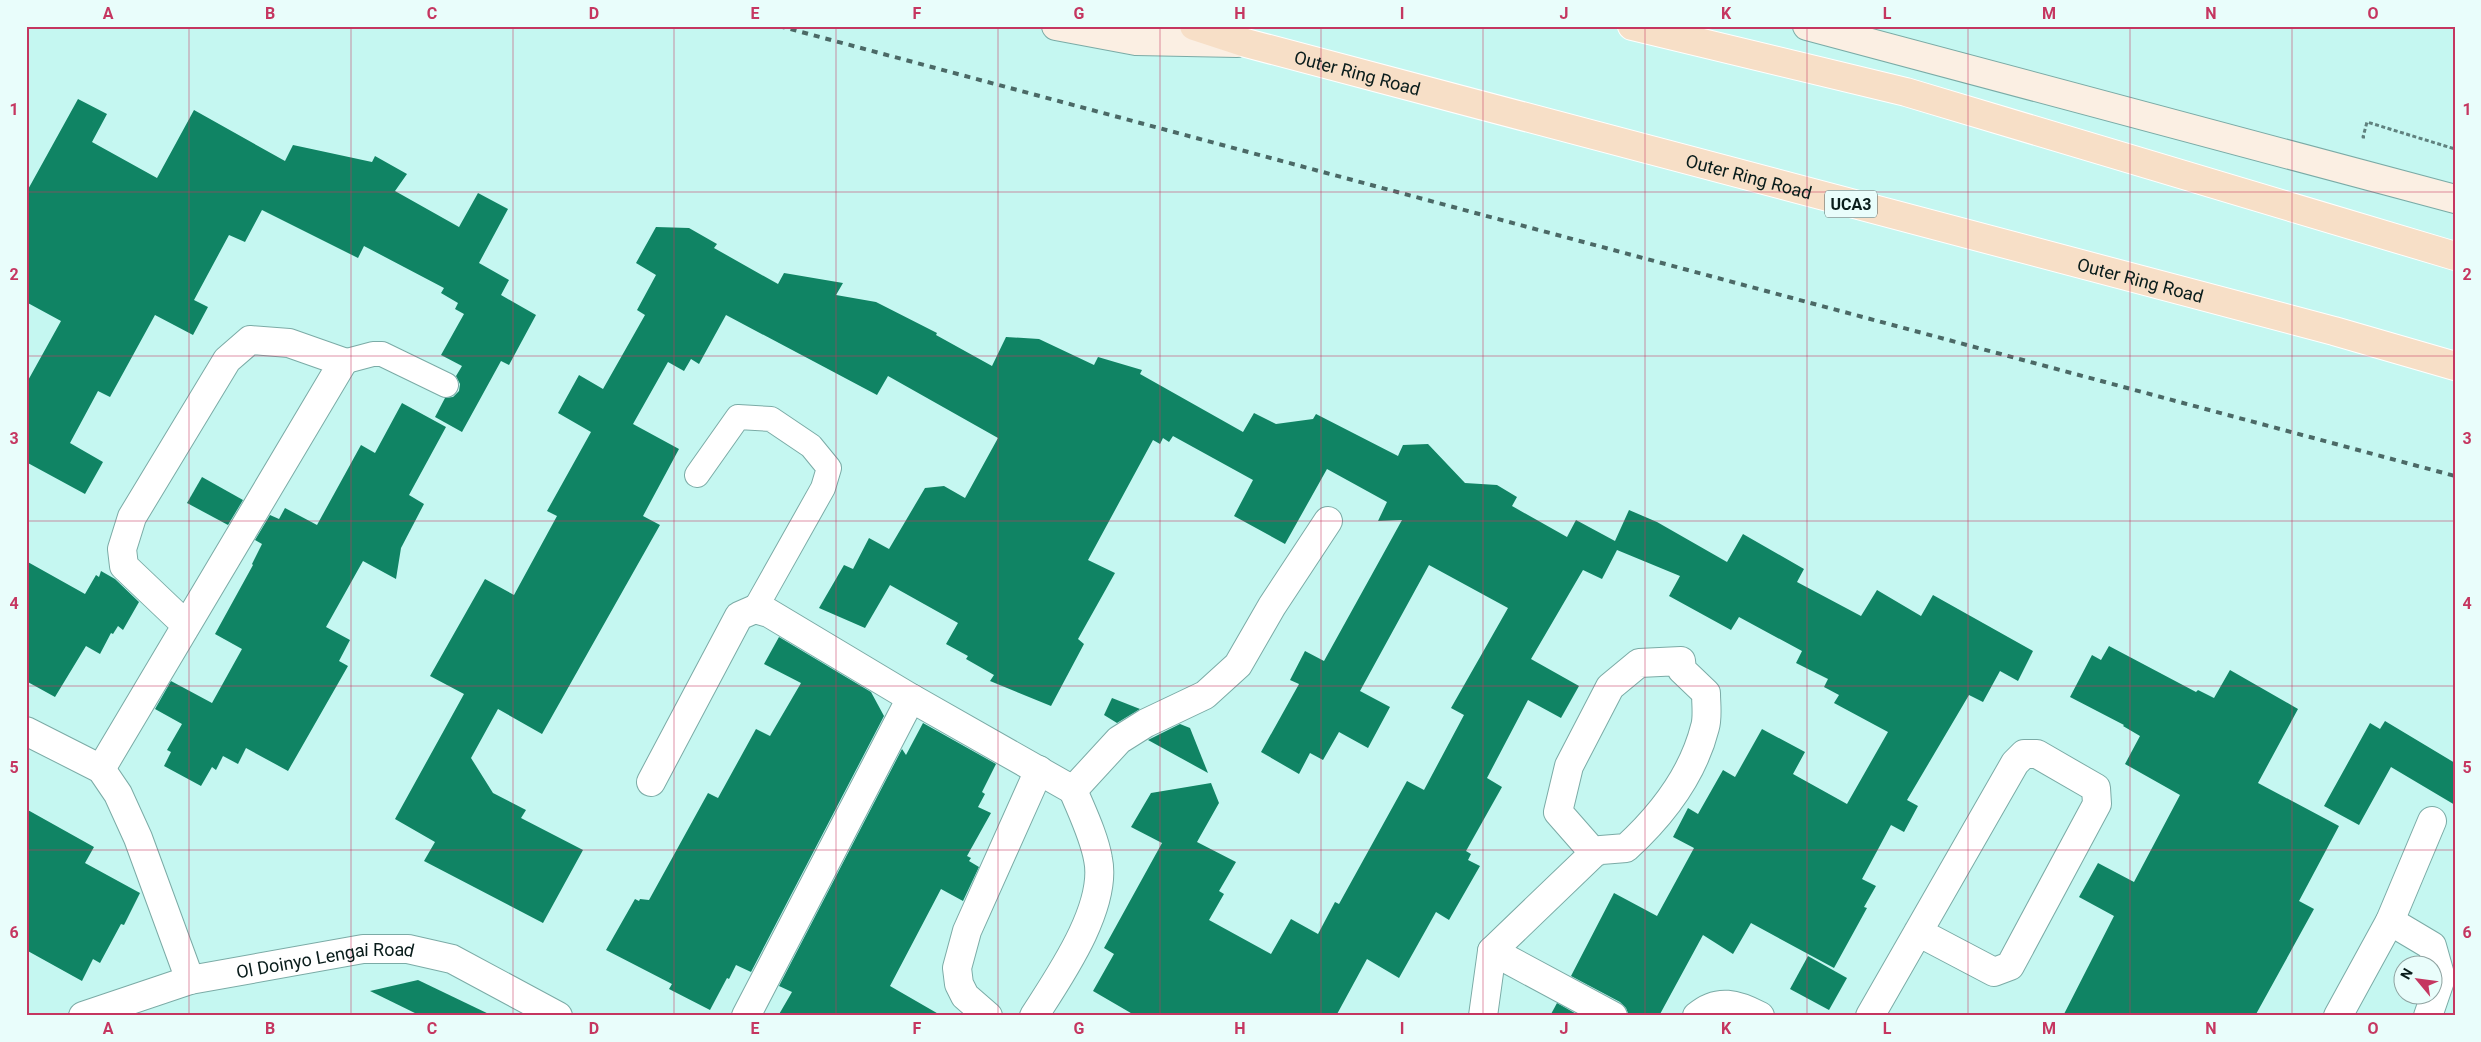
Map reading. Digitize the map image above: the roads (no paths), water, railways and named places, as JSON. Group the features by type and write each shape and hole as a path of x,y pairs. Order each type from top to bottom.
{"main road":[{"name":"Outer Ring Road","path":"1056,26 1136,41 1246,43"},
{"name":"Outer Ring Road","path":"1194,26 1246,43 2315,326 2455,366"},
{"path":"1632,26 1906,92 2455,256"},
{"path":"1807,26 2455,199"}],"street":[{"path":"100,768 186,625 343,362 289,343 250,340 227,360 142,500 132,517 122,549 124,566 186,625"},
{"path":"1074,790 1119,740 1146,723 1205,695 1238,665 1272,606 1328,521"},
{"path":"650,782 739,616 755,609 769,613 911,698 1074,790 1099,860 1097,897 1067,965 1034,1016"},
{"path":"1481,1015 1492,952 1594,853 1601,850 1626,848 1668,805 1691,765 1706,726 1706,693 1682,670 1681,661 1639,663 1610,688 1569,766 1558,812 1594,853"},
{"path":"746,1016 911,698"},
{"path":"26,731 100,768 118,794 138,838 190,980"},
{"path":"1870,1016 1918,932 2015,763 2024,754 2037,754 2096,788 2097,804 2010,966 1994,972 1918,932"},
{"path":"988,1016 965,996 959,984 957,968 967,932 1039,770"},
{"path":"2338,1016 2390,921 2432,821"},
{"path":"2390,921 2432,946 2441,978 2428,1016"},
{"name":"Ol Doinyo Lengai Road","path":"83,1016 190,980 363,949 408,949 452,960 558,1016"},
{"path":"1492,952 1613,1016"},
{"path":"1697,1016 1708,1006 1738,1005 1760,1016"}],"lane":[{"path":"343,362 372,354 382,354 446,385"},
{"path":"697,475 738,417 771,419 811,446 829,468 823,488 755,609"}],"railway":[{"path":"779,26 2455,476"}]}
